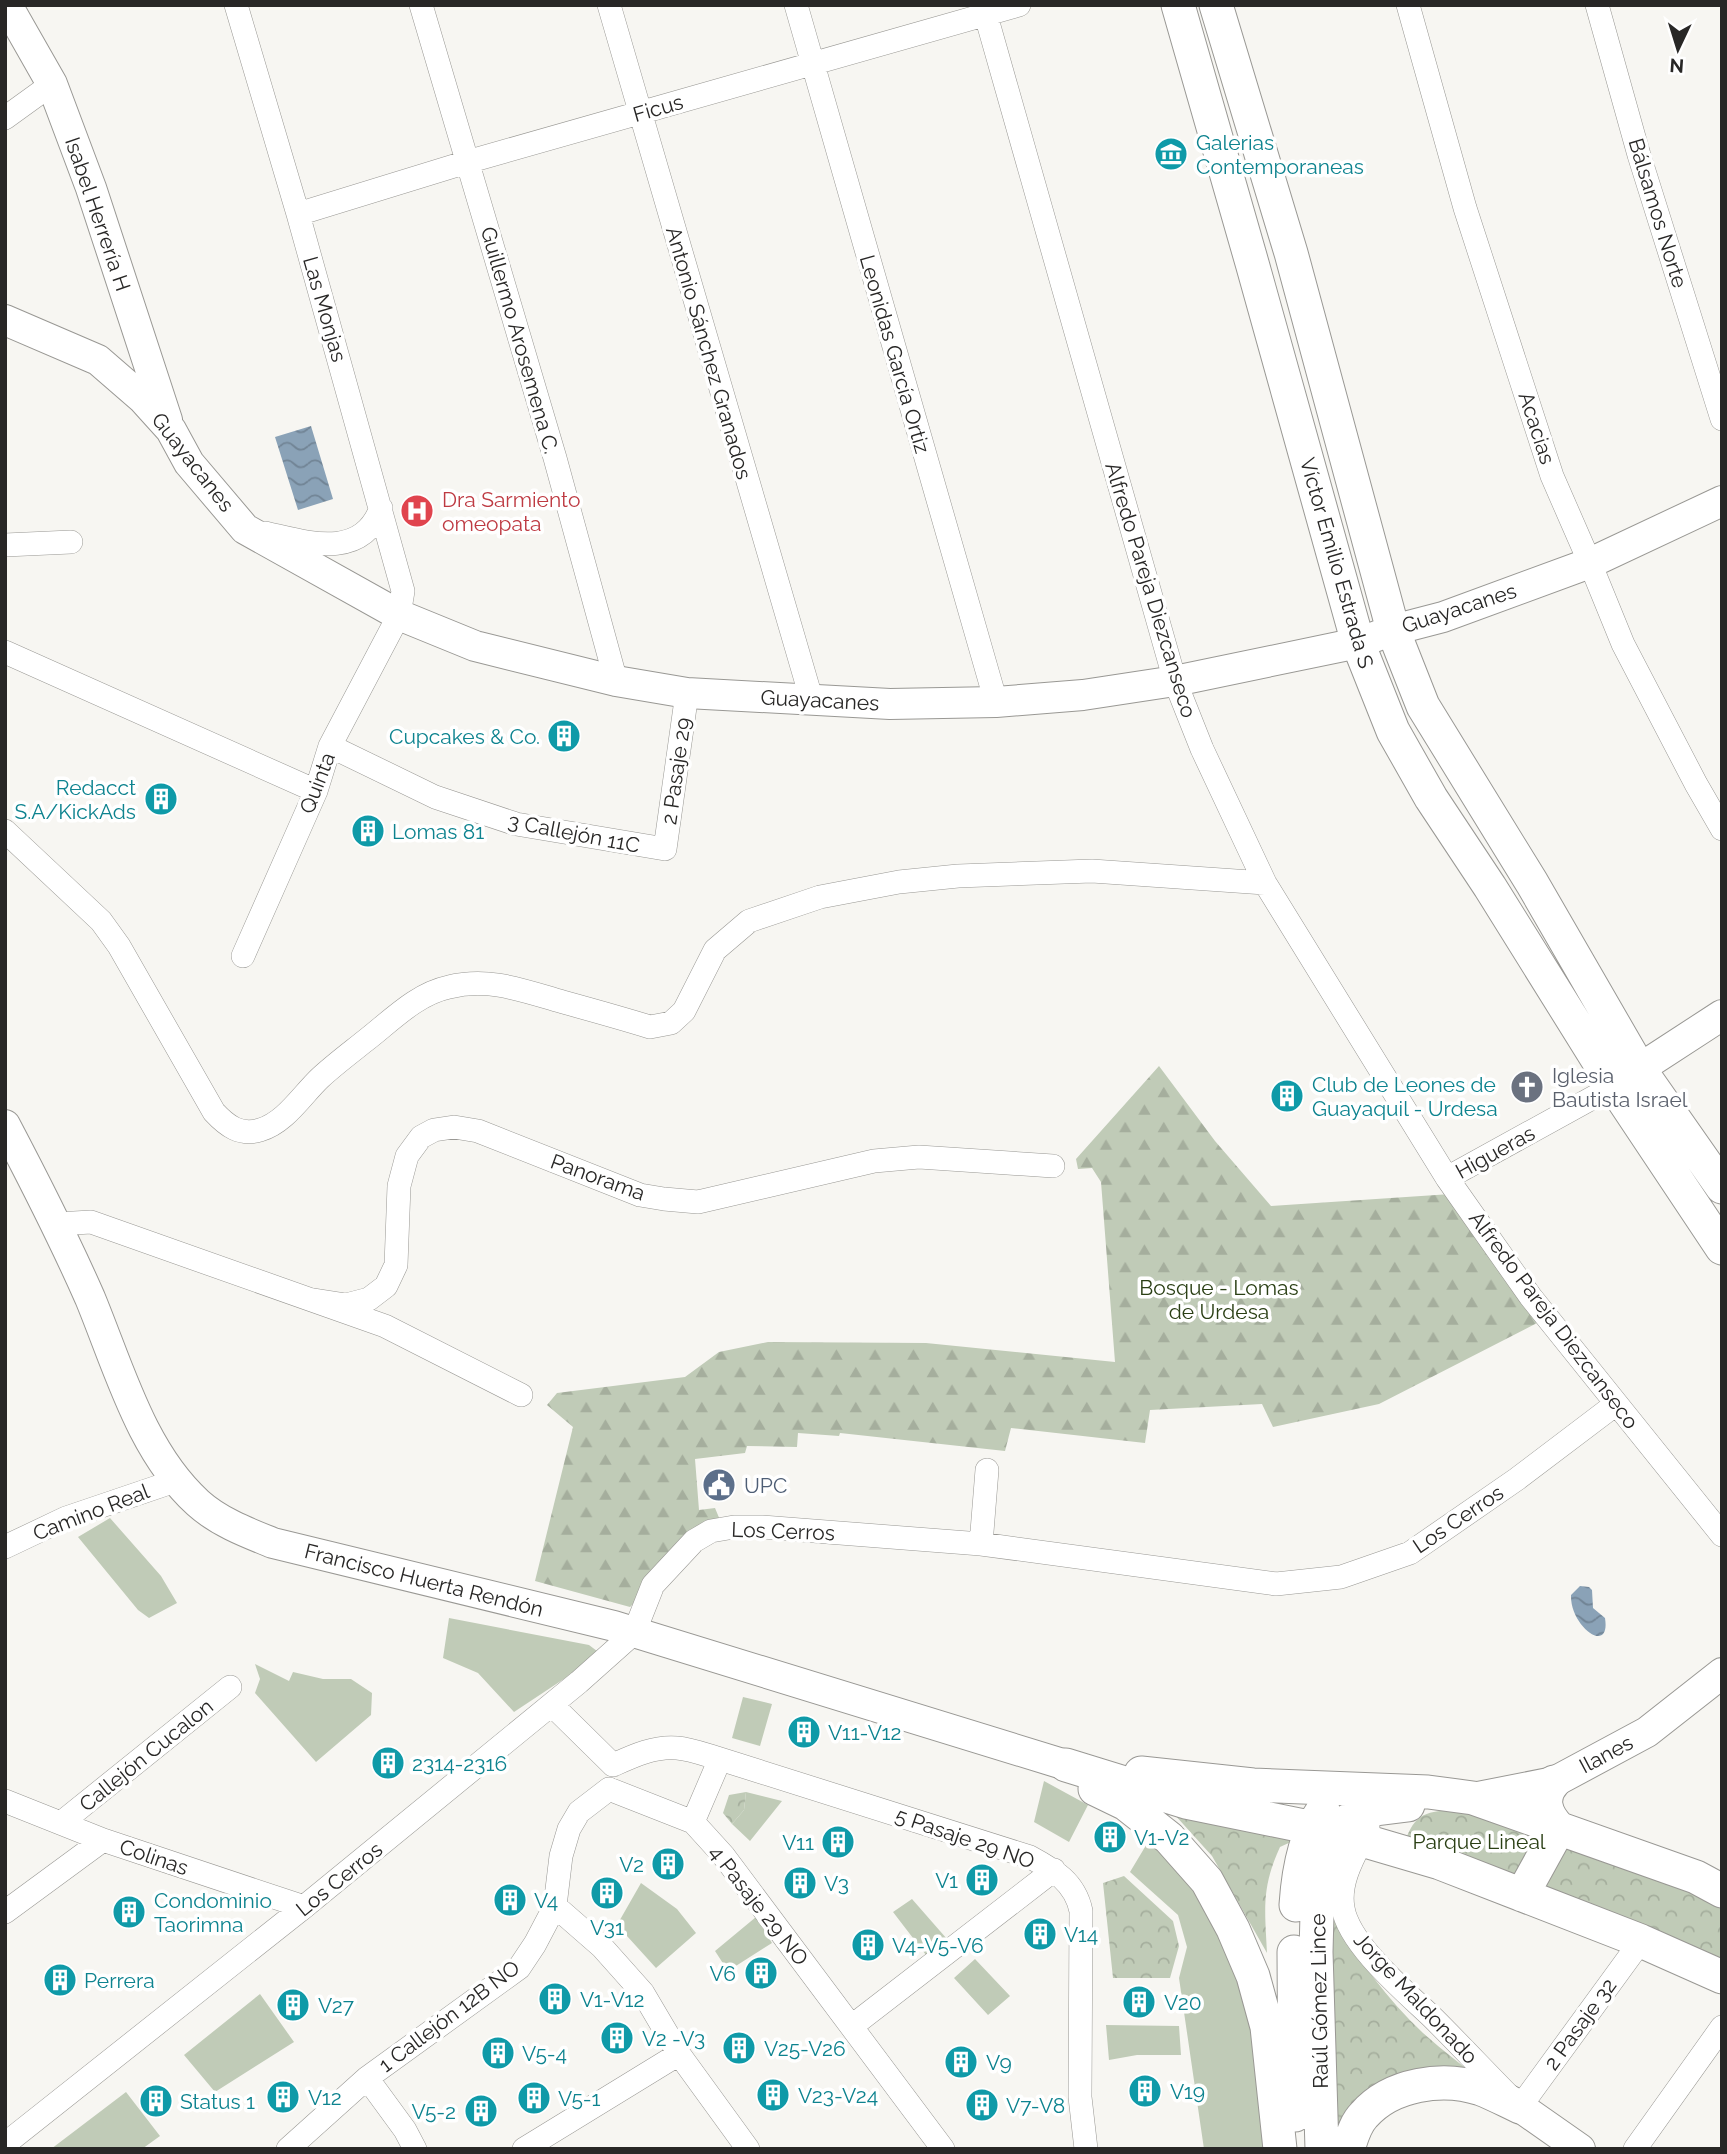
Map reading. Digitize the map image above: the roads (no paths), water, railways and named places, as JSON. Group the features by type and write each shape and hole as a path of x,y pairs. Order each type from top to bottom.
{"main road":[{"name":"Víctor Emilio Estrada S","path":"1178,5 1358,643 1393,731 1431,798 1490,887 1627,1078 1722,1187"},
{"name":"Víctor Emilio Estrada S","path":"1216,5 1291,253 1393,629 1423,706 1532,883 1627,1078 1722,1248"},
{"path":"1252,263 1291,253"},
{"path":"1490,887 1532,883"},
{"path":"1066,1765 1186,1802 1350,1819 1371,1799"},
{"path":"1066,1765 1095,1789 1126,1804 1169,1838 1207,1881 1233,1929 1253,1976 1267,2027 1280,2149"},
{"path":"1554,1783 1547,1793 1546,1805 1550,1817 1559,1828"},
{"path":"1331,1818 1371,1799 1474,1798 1696,1877 1722,1891"},
{"path":"1331,1818 1641,1941 1722,1977"},
{"name":"Raúl Gómez Lince","path":"1295,2149 1294,1923 1300,1876 1331,1818"},
{"name":"Raúl Gómez Lince","path":"1322,2149 1317,1914 1331,1818"},
{"path":"1521,1895 1559,1828"},
{"path":"1348,2149 1354,2129 1363,2115 1379,2101 1416,2085 1447,2083 1479,2088 1520,2107"}],"street":[{"name":"Isabel Herrería H","path":"7,5 52,84 91,188 171,430"},
{"name":"Las Monjas","path":"236,5 381,508 402,591 399,615"},
{"name":"Guillermo Arosemena C.","path":"421,5 555,458 616,681"},
{"name":"Antonio Sánchez Granados","path":"609,5 812,701"},
{"name":"Leonidas García Ortiz","path":"796,5 996,702"},
{"name":"Ficus","path":"298,214 984,10 1019,5"},
{"name":"Acacias","path":"1408,5 1465,208 1548,463 1623,644 1722,829"},
{"name":"Bálsamos Norte","path":"1597,5 1639,155 1722,419"},
{"name":"Alfredo Pareja Diezcanseco","path":"984,10 1175,681 1199,742 1265,883 1447,1178 1530,1296 1722,1535"},
{"path":"5,118 52,84"},
{"path":"98,360 111,354 121,341 129,307"},
{"name":"Guayacanes","path":"5,320 98,360 143,399 171,430 189,463 245,529 399,615 475,646 616,681 687,692 890,704 996,702 1083,695 1175,681 1358,643 1393,629 1443,617 1590,562 1722,501"},
{"path":"245,529 316,545 340,544 358,537 368,529 381,508"},
{"path":"5,545 71,542"},
{"name":"Quinta","path":"243,956 316,791 330,746 399,615"},
{"path":"5,652 316,791"},
{"name":"2 Pasaje 29","path":"665,849 687,692"},
{"name":"3 Callejón 11C","path":"330,746 435,797 516,824 665,849"},
{"path":"5,831 101,921 135,972 214,1112 225,1124 247,1132 270,1126 321,1077 401,1013 428,994 447,987 474,983 502,984 650,1027 671,1023 684,1011 715,950 749,921 820,897 899,882 958,876 1092,871 1265,883"},
{"name":"Higueras","path":"1447,1178 1627,1078 1722,1015"},
{"name":"Francisco Huerta Rendón","path":"5,1125 57,1224 145,1434 160,1459 199,1504 239,1530 273,1543 634,1633 1066,1765"},
{"name":"Panorama","path":"314,1300 346,1305 369,1299 386,1286 396,1265 399,1186 407,1156 421,1137 434,1130 454,1127 478,1131 640,1195 698,1202 886,1160 919,1157 1053,1166"},
{"name":"Panorama","path":"57,1224 92,1222 385,1326 521,1395"},
{"name":"Los Cerros","path":"5,2144 304,1908 552,1705 634,1633 653,1585 687,1548 711,1531 734,1527 762,1527 981,1544 1276,1584 1341,1577 1410,1553 1517,1479 1616,1404"},
{"path":"981,1544 987,1470"},
{"name":"Camino Real","path":"5,1547 66,1518 178,1480"},
{"name":"Ilanes","path":"1474,1798 1554,1783 1647,1732 1722,1673"},
{"name":"Callejón Cucalon","path":"61,1824 230,1687"},
{"path":"552,1705 612,1765 609,1789"},
{"name":"5 Pasaje 29 NO","path":"612,1765 637,1754 677,1748 720,1759 1030,1857 1054,1870 1078,1897 1081,1911 1080,2097 1086,2149"},
{"path":"693,1822 720,1759"},
{"name":"4 Pasaje 29 NO","path":"609,1789 693,1822 723,1855 943,2149"},
{"name":"1 Callejón 12B NO","path":"288,2149 367,2078 519,1968 536,1944 555,1906 561,1856 569,1829 579,1812 609,1789"},
{"name":"Colinas","path":"5,1801 61,1824 304,1908"},
{"name":"Jorge Maldonado","path":"1331,1818 1345,1878 1342,1892 1345,1916 1353,1933 1389,1975 1520,2107 1580,2149"},
{"path":"5,1912 103,1839"},
{"path":"852,2026 1054,1870"},
{"path":"555,1906 603,1947 643,1993 678,2054 748,2149"},
{"name":"2 Pasaje 32","path":"1520,2107 1641,1941"},
{"path":"1635,2149 1722,2027"},
{"path":"524,2149 678,2054"},
{"path":"367,2078 405,2130 415,2149"}],"water":[{"path":"311,426 333,499 298,510 275,437"},
{"path":"1580,1586 1592,1590 1593,1608 1605,1618 1602,1635 1590,1633 1572,1607 1571,1595"}],"place":[{"name":"Galerias Contemporaneas","path":"1171,154"},
{"name":"Dra Sarmiento omeopata","path":"417,511"},
{"name":"Cupcakes & Co.","path":"564,736"},
{"name":"Redacct S.A/KickAds","path":"161,799"},
{"name":"Lomas 81","path":"368,831"},
{"name":"Iglesia Bautista Israel","path":"1527,1087"},
{"name":"Club de Leones de Guayaquil - Urdesa","path":"1287,1096"},
{"name":"UPC","path":"719,1485"},
{"name":"V11-V12","path":"804,1732"},
{"name":"2314-2316","path":"388,1763"},
{"name":"V1-V2","path":"1110,1837"},
{"name":"V11","path":"838,1842"},
{"name":"V2","path":"668,1864"},
{"name":"V1","path":"982,1880"},
{"name":"V3","path":"800,1883"},
{"name":"V31","path":"607,1893"},
{"name":"V4","path":"510,1900"},
{"name":"Condominio Taorimna","path":"129,1912"},
{"name":"V14","path":"1040,1934"},
{"name":"V4-V5-V6","path":"868,1945"},
{"name":"V6","path":"761,1973"},
{"name":"Perrera","path":"60,1980"},
{"name":"V1-V12","path":"555,1999"},
{"name":"V20","path":"1139,2002"},
{"name":"V27","path":"293,2005"},
{"name":"V2 -V3","path":"617,2038"},
{"name":"V25-V26","path":"739,2048"},
{"name":"V5-4","path":"498,2053"},
{"name":"V9","path":"961,2062"},
{"name":"V19","path":"1145,2091"},
{"name":"V23-V24","path":"773,2095"},
{"name":"V12","path":"283,2097"},
{"name":"V5-1","path":"534,2098"},
{"name":"Status 1","path":"156,2101"},
{"name":"V7-V8","path":"982,2105"},
{"name":"V5-2","path":"481,2111"}],"park label":[{"name":"Bosque - Lomas de Urdesa","path":"1219,1299"},
{"name":"Parque Lineal","path":"1479,1841"}]}
